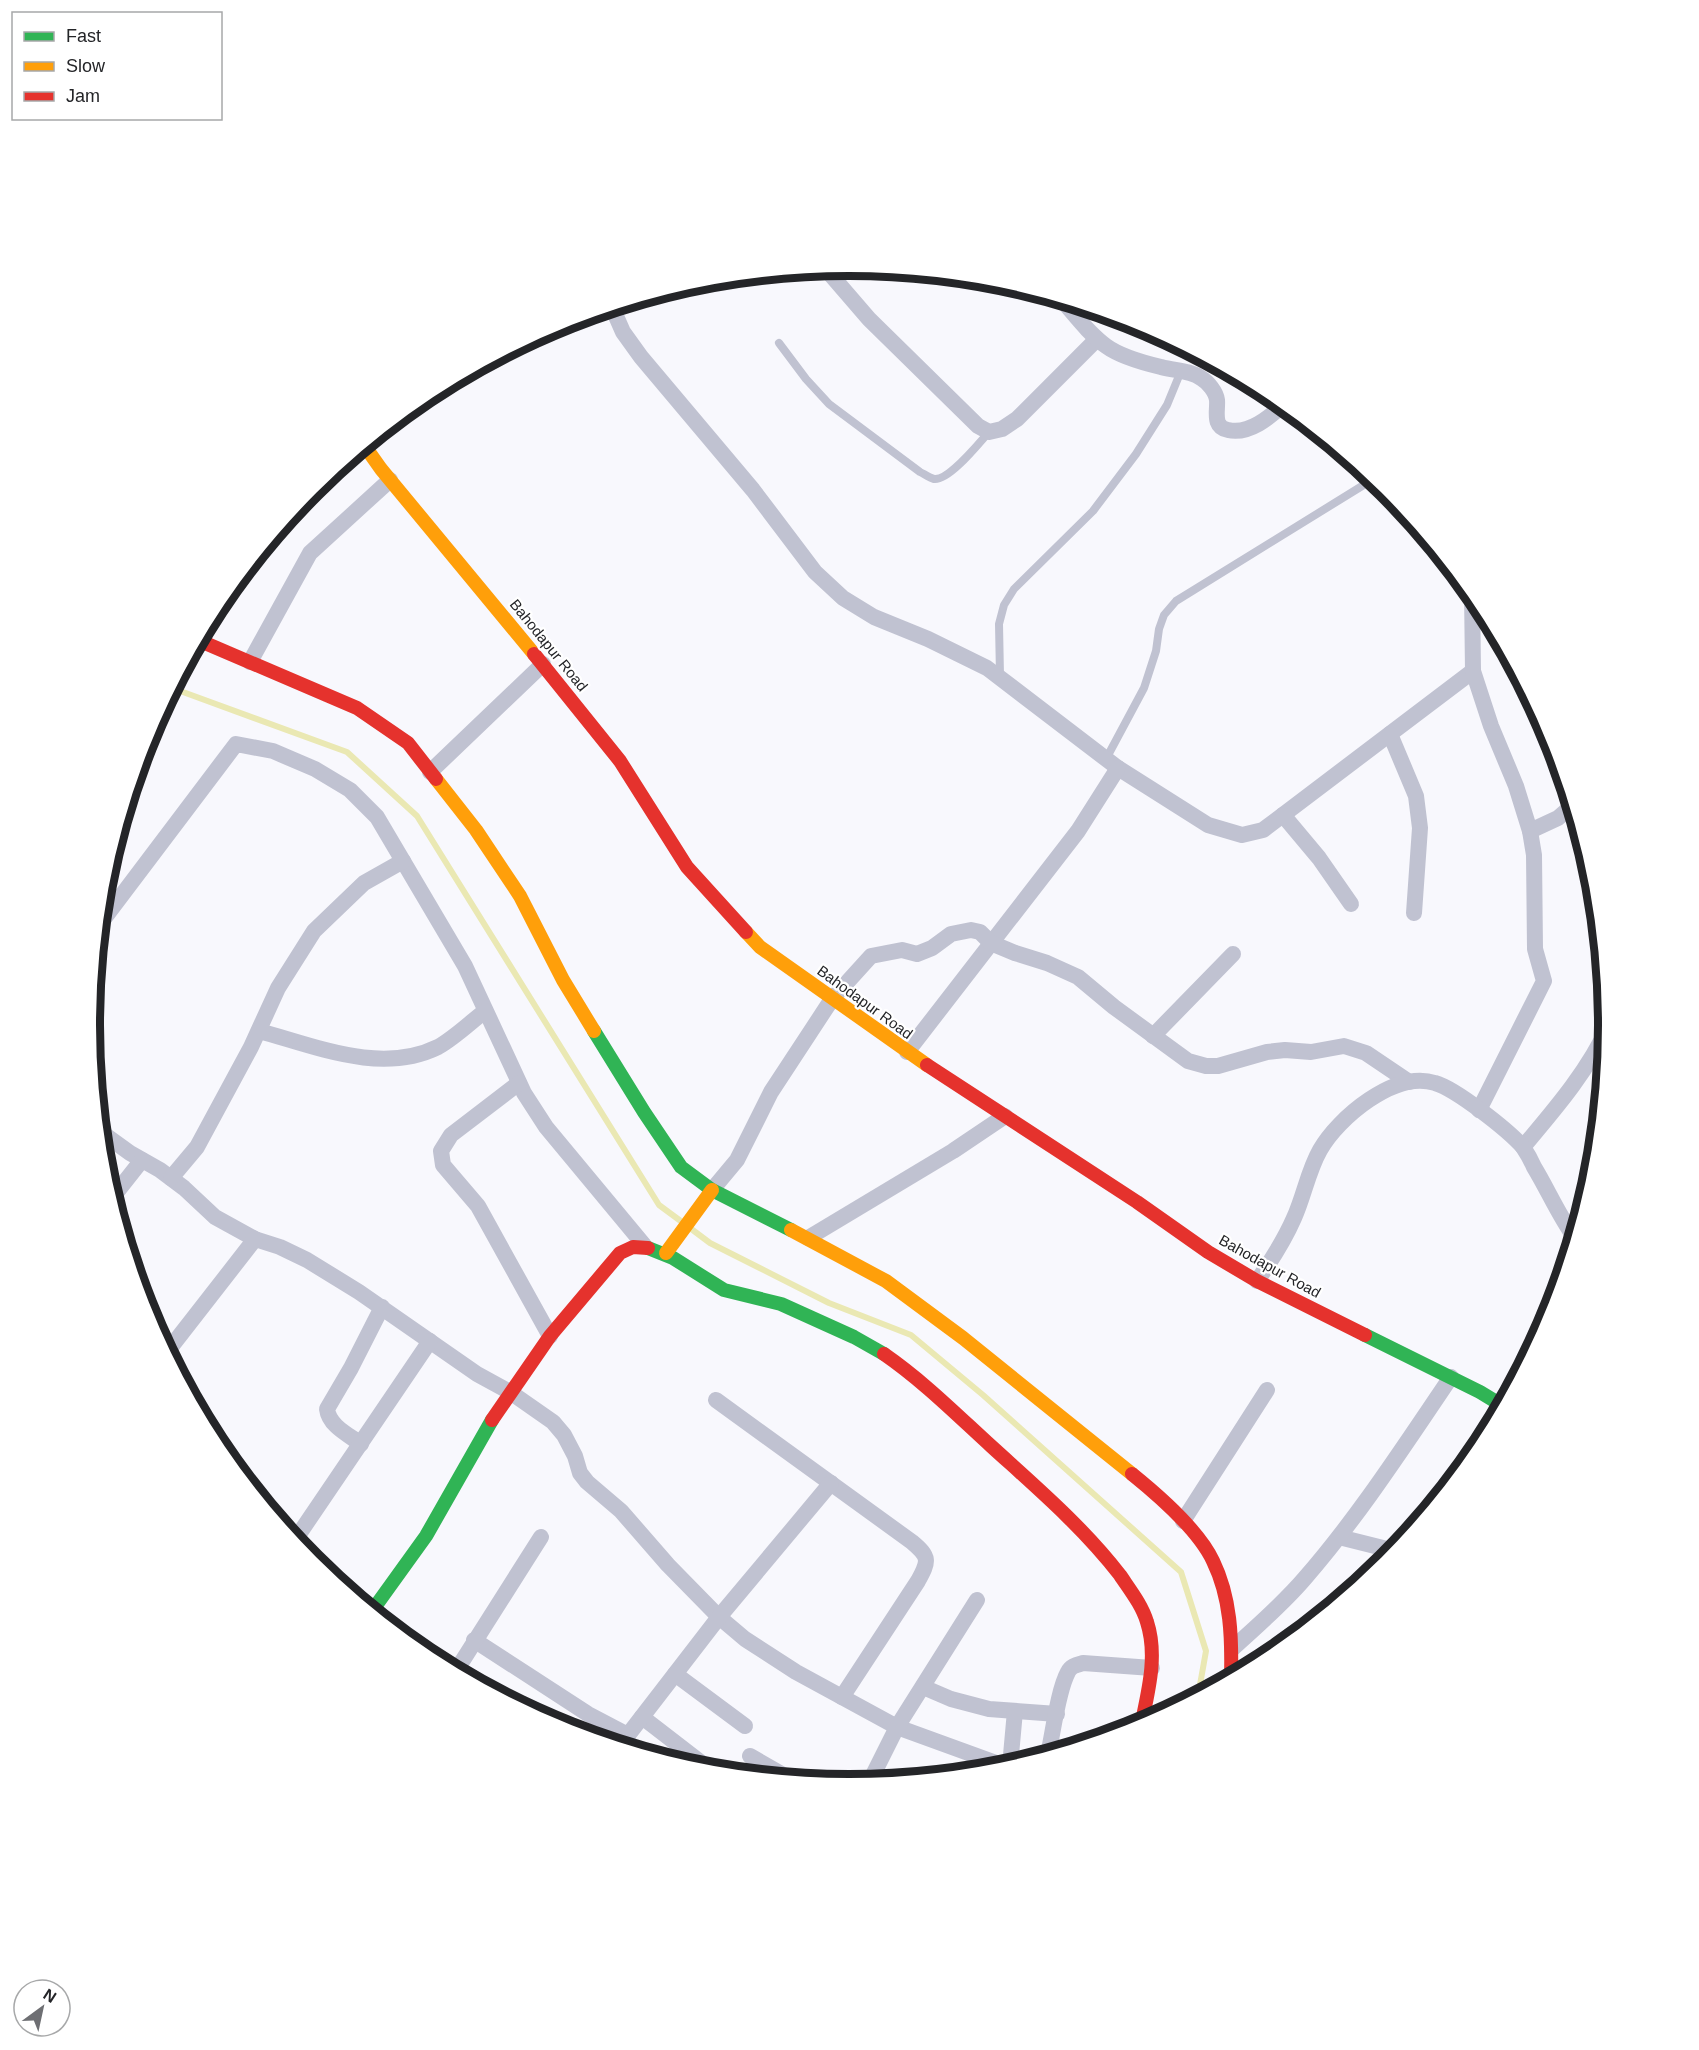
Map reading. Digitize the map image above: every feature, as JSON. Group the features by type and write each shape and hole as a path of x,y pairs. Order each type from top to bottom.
{"street":[{"path":"832,277 869,320 978,426 989,432 1002,429 1017,419 1097,339"},
{"path":"1071,310 1106,347 1162,368 1191,373 1202,379 1210,386 1217,400 1216,418 1224,430 1234,432 1254,427 1277,410"},
{"path":"615,314 623,332 640,357 753,490 815,572 843,598 874,617 987,668 1112,764 1208,825 1242,835 1263,830 1473,671"},
{"name":"Bahodapur Road","path":"369,452 620,761 687,867 760,947 907,1053 1137,1202 1208,1252 1257,1281 1451,1377 1497,1402"},
{"path":"250,662 310,553 390,480"},
{"path":"1472,609 1473,671 1491,726 1516,786 1530,831 1534,855 1535,949 1544,981 1479,1110"},
{"path":"205,643 357,708 408,743 476,830 520,896 563,980 681,1167 712,1190 808,1238 886,1281 963,1338 1142,1482 1193,1531 1213,1560 1227,1599 1232,1649 1231,1670"},
{"path":"430,772 543,664"},
{"path":"1390,734 1416,796 1420,828 1414,914"},
{"path":"110,911 236,744 273,751 315,769 350,790 377,817 465,966 519,1083 546,1127 644,1245 666,1253 707,1282 726,1291 779,1303 879,1351 916,1378 1075,1522 1112,1564 1133,1595 1147,1623 1152,1648 1152,1668 1143,1714"},
{"path":"907,1053 1078,831 1112,764"},
{"path":"1530,831 1557,818 1567,810"},
{"path":"1283,815 1319,858 1351,904"},
{"path":"171,1178 197,1147 259,1031 278,988 314,932 364,883 403,861"},
{"path":"666,1253 737,1160 771,1092 832,999 871,956 902,950 917,954 932,948 951,934 971,930 980,932 991,943 1060,968 1078,977 1188,1061 1206,1066 1218,1066 1267,1052 1285,1050 1311,1052 1344,1046 1366,1053 1409,1082"},
{"path":"1153,1036 1233,954"},
{"path":"259,1031 349,1056 386,1060 438,1047 485,1011"},
{"path":"1523,1147 1597,1057"},
{"path":"1257,1281 1277,1251 1295,1217 1319,1151 1336,1126 1352,1111 1370,1100 1393,1087 1409,1082 1434,1082 1456,1093 1523,1147 1570,1229"},
{"path":"519,1083 451,1135 441,1151 443,1165 478,1206 550,1336"},
{"path":"808,1238 953,1151 1005,1116"},
{"path":"110,1138 171,1178 215,1217 255,1239 280,1247 307,1260 553,1422 564,1435 575,1456 580,1473 587,1482 621,1511 668,1565 719,1617 745,1639 796,1672 897,1727 991,1761"},
{"path":"119,1189 142,1160"},
{"path":"173,1345 255,1239"},
{"path":"377,1605 426,1536 470,1455 510,1392 550,1336 620,1254 628,1248 644,1245"},
{"path":"362,1444 335,1425 328,1416 327,1409 351,1368 381,1307"},
{"path":"300,1533 430,1341"},
{"path":"1232,1649 1303,1580 1339,1537 1451,1377"},
{"path":"1183,1521 1267,1390"},
{"path":"716,1400 922,1550 927,1558 926,1566 918,1581 842,1697"},
{"path":"627,1739 719,1617 831,1484"},
{"path":"460,1665 541,1537"},
{"path":"1339,1537 1385,1549"},
{"path":"874,1773 897,1727 977,1600"},
{"path":"474,1641 621,1738"},
{"path":"1050,1746 1068,1671 1074,1665 1083,1663 1152,1668"},
{"path":"675,1674 745,1726"},
{"path":"923,1687 951,1699 989,1709 1057,1714"},
{"path":"1010,1756 1015,1711"},
{"path":"642,1717 695,1758"},
{"path":"750,1756 774,1770"}],"lane":[{"path":"779,343 806,379 829,404 920,472 934,479 945,477 989,432"},
{"path":"1000,678 999,624 1004,605 1014,589 1094,511 1136,454 1167,405 1181,371"},
{"path":"1112,764 1144,688 1164,615 1176,601 1366,483"}],"waterway":[{"path":"180,691 347,752 417,816 659,1205 682,1222"},
{"path":"690,1228 710,1243 829,1303 911,1335 983,1395 1181,1572 1206,1651 1200,1687"}],"traffic: fast":[{"path":"594,1031 681,1167 712,1190 791,1230"},
{"path":"648,1248 673,1258 724,1290 781,1304 854,1337 884,1354"},
{"path":"1365,1335 1497,1402"},
{"path":"377,1605 426,1536 492,1420"}],"traffic: slow":[{"path":"369,452 534,654"},
{"path":"436,779 476,830 520,896 563,980 594,1031"},
{"path":"746,932 760,947 927,1065"},
{"path":"666,1253 712,1190"},
{"path":"791,1230 886,1281 963,1338 1132,1474"}],"traffic: jam":[{"path":"205,643 357,708 408,743 436,779"},
{"path":"534,654 620,761 687,867 746,932"},
{"path":"927,1065 1137,1202 1208,1252 1257,1281 1365,1335"},
{"path":"492,1420 550,1336 620,1253 633,1247 648,1248"},
{"path":"884,1354 926,1387 1042,1492 1090,1540 1120,1575 1142,1610 1150,1635 1151,1674 1143,1714"},
{"path":"1132,1474 1188,1526 1213,1561 1227,1604 1231,1670"}]}
